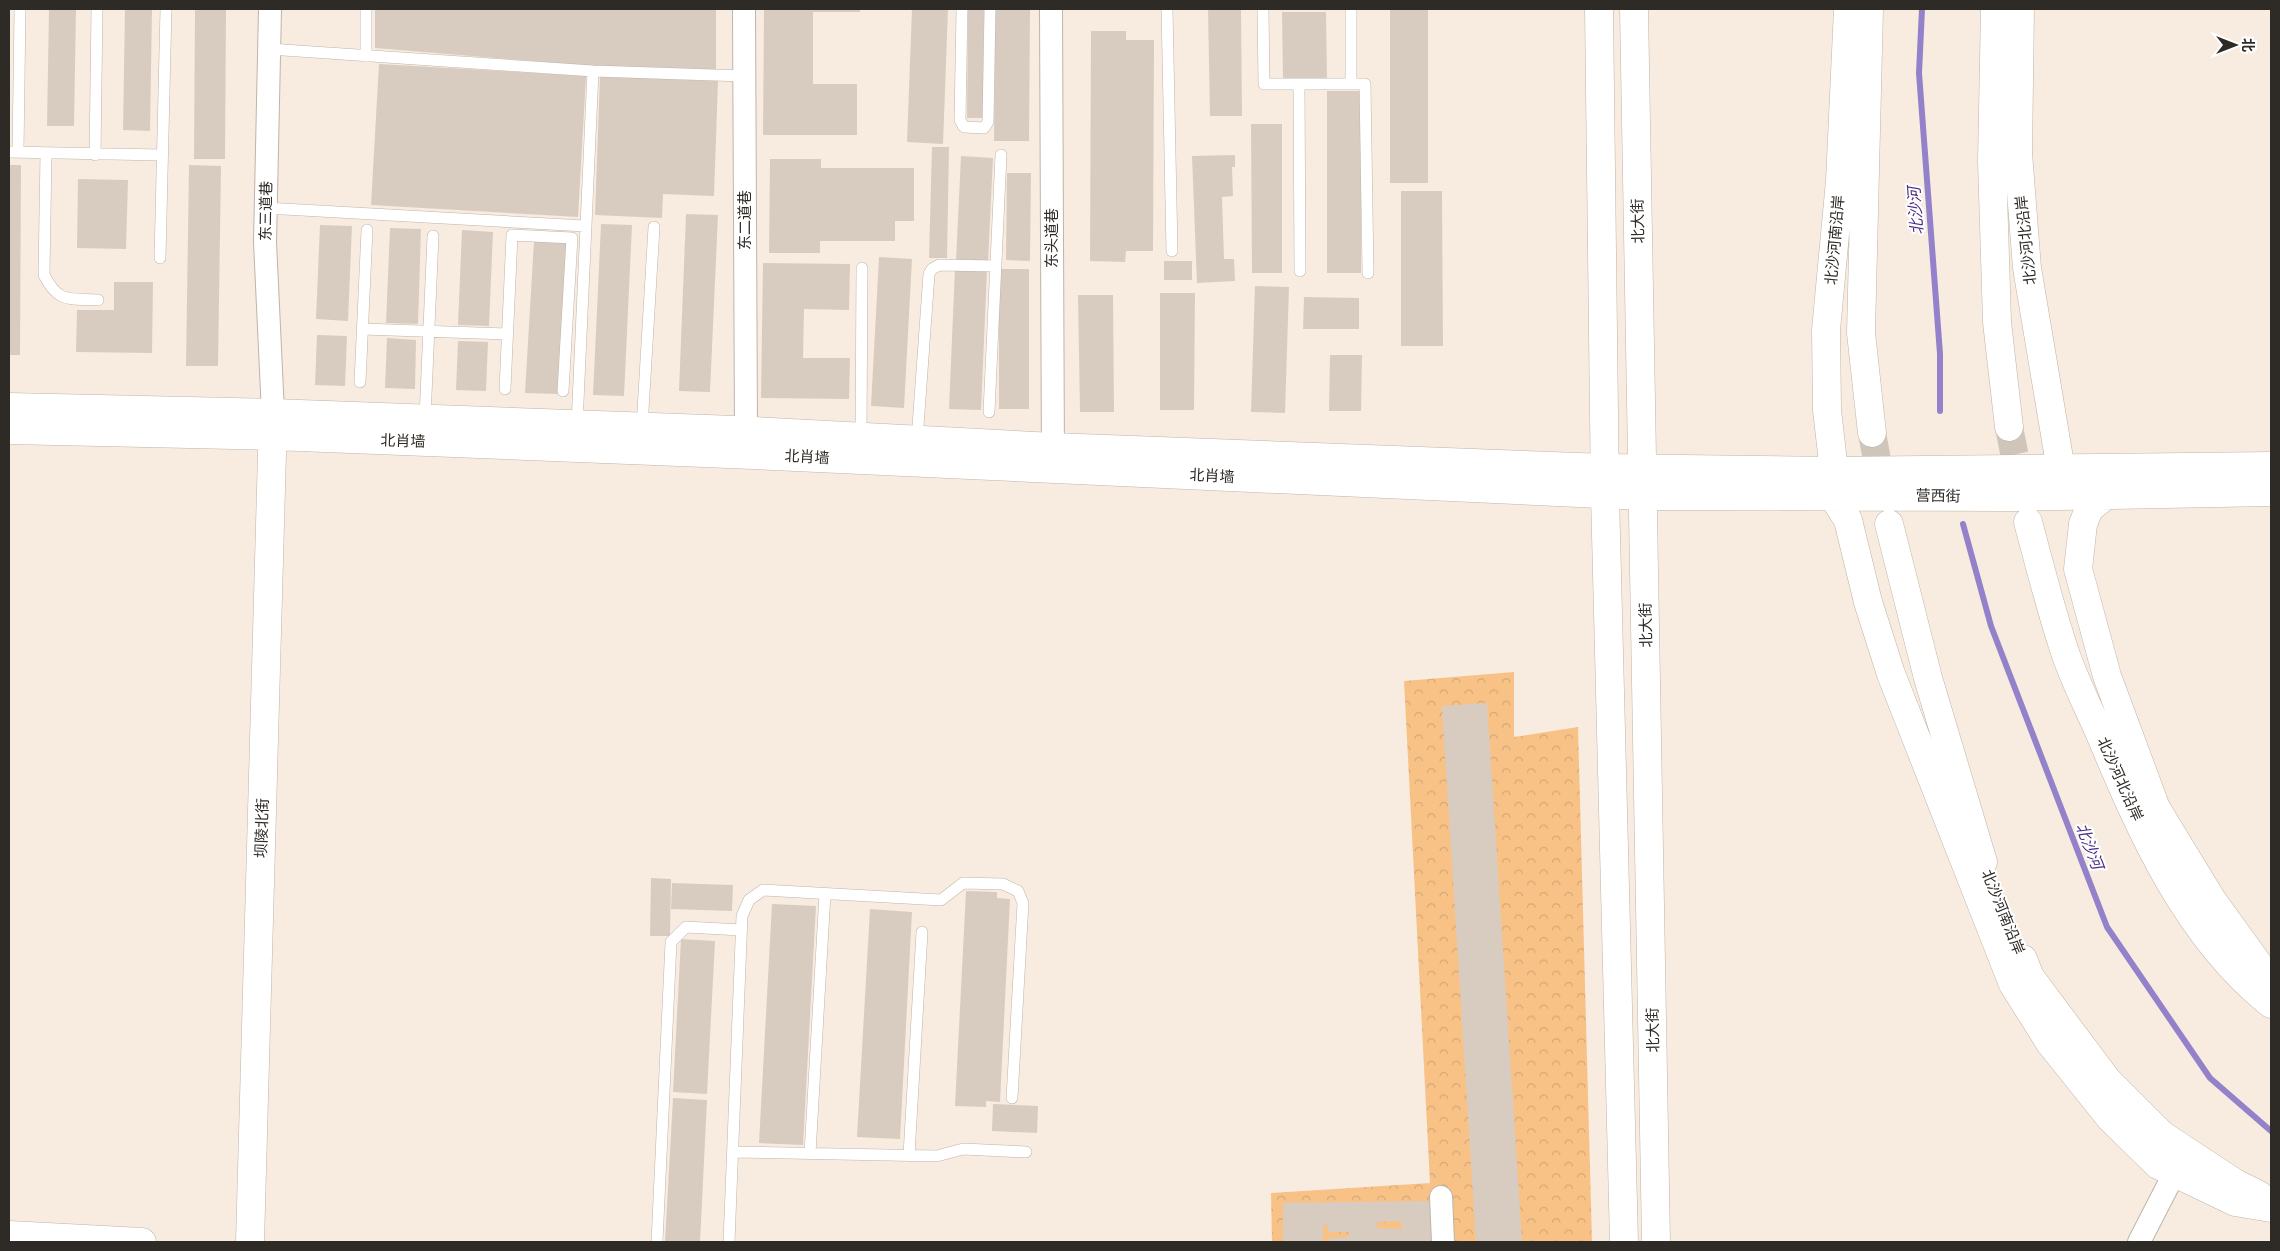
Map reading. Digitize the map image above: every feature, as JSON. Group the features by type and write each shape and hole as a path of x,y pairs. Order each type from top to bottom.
{"street":[{"name":"东三道巷","path":"270,9 266,242 273,424"},
{"name":"东二道巷","path":"733,9 738,76 741,430"},
{"name":"东二道巷","path":"738,76 744,9"},
{"name":"东头道巷","path":"1051,9 1053,458"},
{"path":"1599,9 1605,495 1624,1242"},
{"name":"北大街","path":"1634,9 1656,1242"},
{"name":"北沙河南沿岸","path":"1833,483 1828,410 1826,330 1840,181 1848,9"},
{"name":"北沙河南沿岸","path":"1869,9 1861,333 1872,433"},
{"name":"北沙河北沿岸","path":"1995,9 1992,161 1997,322 2009,427"},
{"name":"北沙河北沿岸","path":"2020,9 2018,153 2027,268 2061,470"},
{"path":"9,407 273,424 425,418 741,430 917,440 1053,458"},
{"name":"北肖墙","path":"9,430 273,424 1053,458 1605,495"},
{"name":"坝陵北街","path":"250,1242 273,424"},
{"name":"营西街","path":"1053,458 1643,469 1833,483"},
{"name":"营西街","path":"2006,483 2061,470 2271,466"},
{"path":"1833,483 1848,520 1868,602 1891,674 2014,984 2050,1043 2110,1118 2158,1165 2235,1202 2271,1208"},
{"name":"营西街","path":"1605,495 1644,496 1833,483 2006,483 2105,496 2271,492"},
{"path":"2105,496 2089,510 2083,524 2078,569 2107,676 2156,808 2212,900 2259,965 2271,974"},
{"name":"北沙河北沿岸","path":"2028,522 2062,645 2121,785 2153,853 2187,911 2225,960 2271,1004"},
{"name":"北沙河南沿岸","path":"1889,524 1928,678 1984,867 2030,978 2107,1080 2162,1135 2235,1183 2271,1202"},
{"path":"2139,1242 2174,1174"},
{"path":"1441,1197 1443,1242"},
{"path":"9,1235 142,1242"}],"lane":[{"path":"20,9 13,152 162,155"},
{"path":"94,154 96,9"},
{"path":"160,258 166,9"},
{"path":"366,9 366,56"},
{"path":"962,9 960,120 964,127 984,128 988,122 990,9"},
{"path":"1167,9 1172,251"},
{"path":"1263,9 1264,84 1365,84 1368,273"},
{"path":"1350,11 1351,84"},
{"path":"269,49 593,71 738,76"},
{"path":"577,424 593,71"},
{"path":"1299,84 1300,271"},
{"path":"46,154 44,275 52,291 65,298 98,300"},
{"path":"988,412 1001,155"},
{"path":"266,208 585,226"},
{"path":"642,427 654,227"},
{"path":"360,382 367,230"},
{"path":"505,388 512,235 572,238 563,392"},
{"path":"425,418 433,236"},
{"path":"917,440 929,274 932,269 939,265 996,266"},
{"path":"861,437 862,268"},
{"path":"362,329 507,334"},
{"path":"729,1242 742,916 749,900 763,890 941,900 964,883 1003,884 1018,891 1023,903 1012,1098"},
{"path":"810,1154 825,894"},
{"path":"657,1242 671,942 686,927 741,930"},
{"path":"909,1155 922,932"},
{"path":"733,1152 937,1156 963,1149 1026,1152"}],"green space":[{"path":"1514,672 1514,737 1578,727 1592,1242 1272,1242 1271,1193 1430,1183 1404,681"}],"building":[{"path":"49,9 76,9 74,126 47,126"},
{"path":"125,9 152,9 150,131 123,130"},
{"path":"195,9 226,9 225,159 194,159"},
{"path":"375,9 716,9 716,70 593,66 375,48"},
{"path":"764,9 860,9 860,12 813,12 813,84 857,84 857,135 763,135"},
{"path":"912,9 948,9 943,144 907,142"},
{"path":"968,9 984,9 983,118 967,118"},
{"path":"995,9 1030,9 1029,141 994,141"},
{"path":"1208,9 1241,9 1242,116 1210,116"},
{"path":"1390,9 1428,9 1428,183 1390,183"},
{"path":"1282,12 1326,12 1327,78 1283,79"},
{"path":"1091,31 1126,31 1126,40 1154,40 1153,251 1126,251 1125,262 1090,261"},
{"path":"379,64 586,76 578,217 371,205"},
{"path":"600,76 718,81 714,196 663,194 662,218 595,215"},
{"path":"1327,91 1361,91 1361,273 1327,273"},
{"path":"1251,124 1282,124 1282,273 1252,273"},
{"path":"932,147 949,147 947,258 929,258"},
{"path":"1235,155 1235,167 1232,167 1233,196 1222,197 1224,259 1234,259 1235,281 1197,283 1192,156"},
{"path":"961,156 993,158 988,262 956,261"},
{"path":"770,159 821,159 821,168 914,168 914,221 895,221 895,241 820,241 820,253 769,253"},
{"path":"9,165 21,165 20,355 9,355"},
{"path":"189,165 221,166 218,366 186,366"},
{"path":"1007,173 1031,173 1030,261 1006,260"},
{"path":"78,179 128,180 126,249 77,248"},
{"path":"1401,191 1442,191 1443,346 1401,346"},
{"path":"686,214 718,215 710,392 679,391"},
{"path":"601,224 632,225 624,396 593,395"},
{"path":"320,225 352,226 348,321 316,319"},
{"path":"390,228 421,229 418,324 386,323"},
{"path":"462,230 493,232 489,326 458,325"},
{"path":"534,241 567,243 559,394 525,393"},
{"path":"879,257 912,259 904,408 871,406"},
{"path":"1164,261 1192,261 1192,280 1164,280"},
{"path":"763,263 850,264 849,310 804,309 803,358 850,358 849,399 761,398"},
{"path":"955,268 987,270 981,410 949,409"},
{"path":"999,269 1029,269 1029,409 999,409"},
{"path":"114,282 153,282 152,353 76,352 77,310 114,310"},
{"path":"1255,286 1289,287 1285,413 1251,412"},
{"path":"1160,293 1195,293 1194,410 1160,410"},
{"path":"1078,295 1113,295 1114,412 1080,412"},
{"path":"1304,297 1359,298 1359,329 1303,329"},
{"path":"317,335 347,336 345,386 315,385"},
{"path":"387,338 416,340 415,389 385,388"},
{"path":"458,341 488,342 486,391 456,390"},
{"path":"1330,355 1362,355 1361,411 1329,411"},
{"path":"1487,703 1522,1242 1476,1242 1442,706"},
{"path":"651,878 671,879 670,936 650,936"},
{"path":"672,883 733,885 732,911 671,909"},
{"path":"966,891 997,892 997,898 1010,899 1000,1102 986,1101 986,1107 955,1106"},
{"path":"772,904 816,906 803,1145 759,1143"},
{"path":"870,909 912,912 900,1139 857,1137"},
{"path":"681,939 715,941 707,1094 673,1092"},
{"path":"673,1098 707,1100 700,1242 665,1242"},
{"path":"993,1104 1038,1106 1037,1133 992,1131"},
{"path":"1430,1201 1432,1242 1329,1242 1329,1238 1349,1237 1349,1232 1328,1232 1328,1225 1323,1225 1323,1242 1283,1242 1283,1203","holes":["1401,1221 1402,1229 1377,1228 1377,1222"]}],"waterway":[{"name":"北沙河","path":"1922,9 1919,73 1940,354 1940,411"},
{"name":"北沙河","path":"1963,524 1991,626 2107,927 2210,1078 2271,1131"}],"tunnel":[{"path":"2009,427 2022,492"},
{"path":"1872,433 1883,493"}]}
